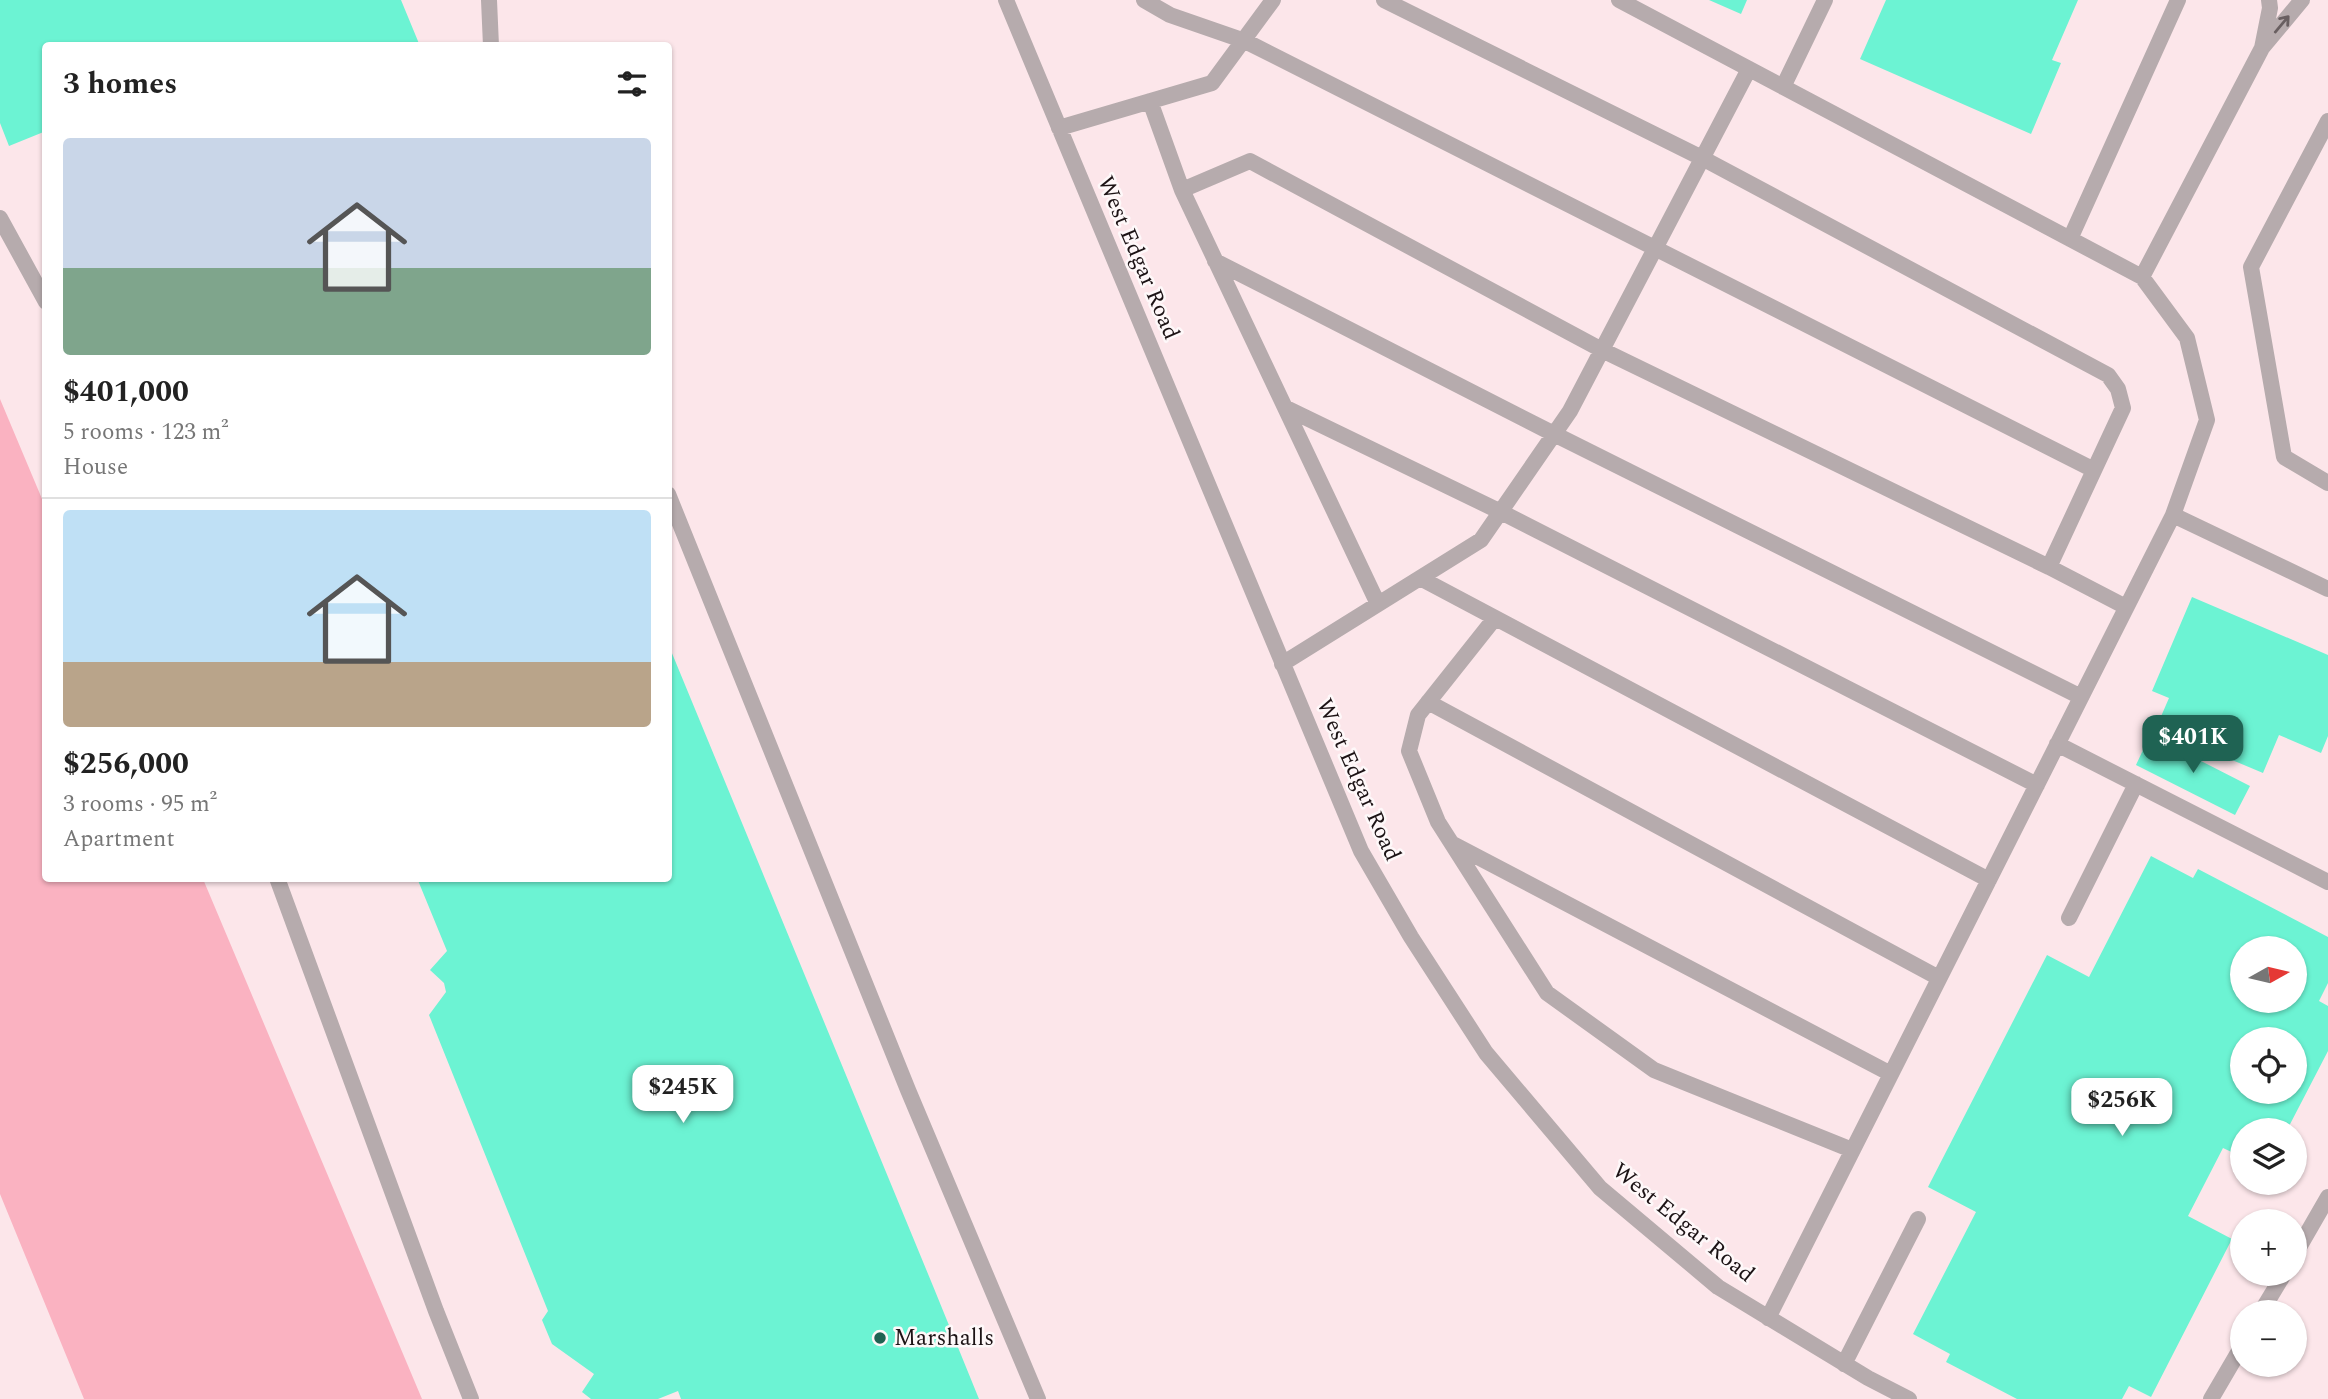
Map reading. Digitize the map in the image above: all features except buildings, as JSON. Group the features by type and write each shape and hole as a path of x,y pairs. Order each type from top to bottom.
{"lane":[{"path":"489,0 491,42"},
{"name":"West Edgar Road","path":"1006,0 1361,851 1411,937 1486,1053 1600,1188 1718,1287 1844,1364 1909,1399"},
{"path":"1144,0 1170,15 1245,41 2094,470"},
{"path":"1059,128 1212,83 1273,0"},
{"path":"1384,0 1702,158 2108,375 2118,389 2123,408 2049,567"},
{"path":"1619,0 2142,277 2187,338 2207,420 2173,515 1768,1318"},
{"path":"1783,87 1825,0"},
{"path":"2070,239 2178,0"},
{"path":"2262,48 2270,8 2269,0"},
{"path":"2142,277 2262,48 2302,0"},
{"path":"1282,664 1481,540 1570,411 1749,69"},
{"path":"1150,101 1182,190 1378,604"},
{"path":"2328,121 2251,267 2284,457 2328,483"},
{"path":"1182,190 1250,161 1602,350 2126,607"},
{"path":"0,218 42,295"},
{"path":"1215,261 2081,697"},
{"path":"1286,408 1501,512 2037,785"},
{"path":"672,504 908,1090 1038,1399"},
{"path":"2173,515 2328,589"},
{"path":"1420,578 1989,880"},
{"path":"1495,618 1418,715 1409,751 1438,822 1547,993 1654,1070 1852,1150"},
{"path":"1428,702 1939,978"},
{"path":"2057,744 2328,882"},
{"path":"2070,918 2137,784"},
{"path":"1451,843 1891,1074"},
{"path":"278,882 471,1399"},
{"path":"2307,1233 2328,1197"},
{"path":"1844,1364 1919,1219"},
{"path":"2211,1399 2230,1367"}],"shaded area":[{"path":"0,399 42,499 42,882 204,882 422,1399 84,1399 0,1194"}],"place":[{"name":"Marshalls","path":"880,1338"}]}
